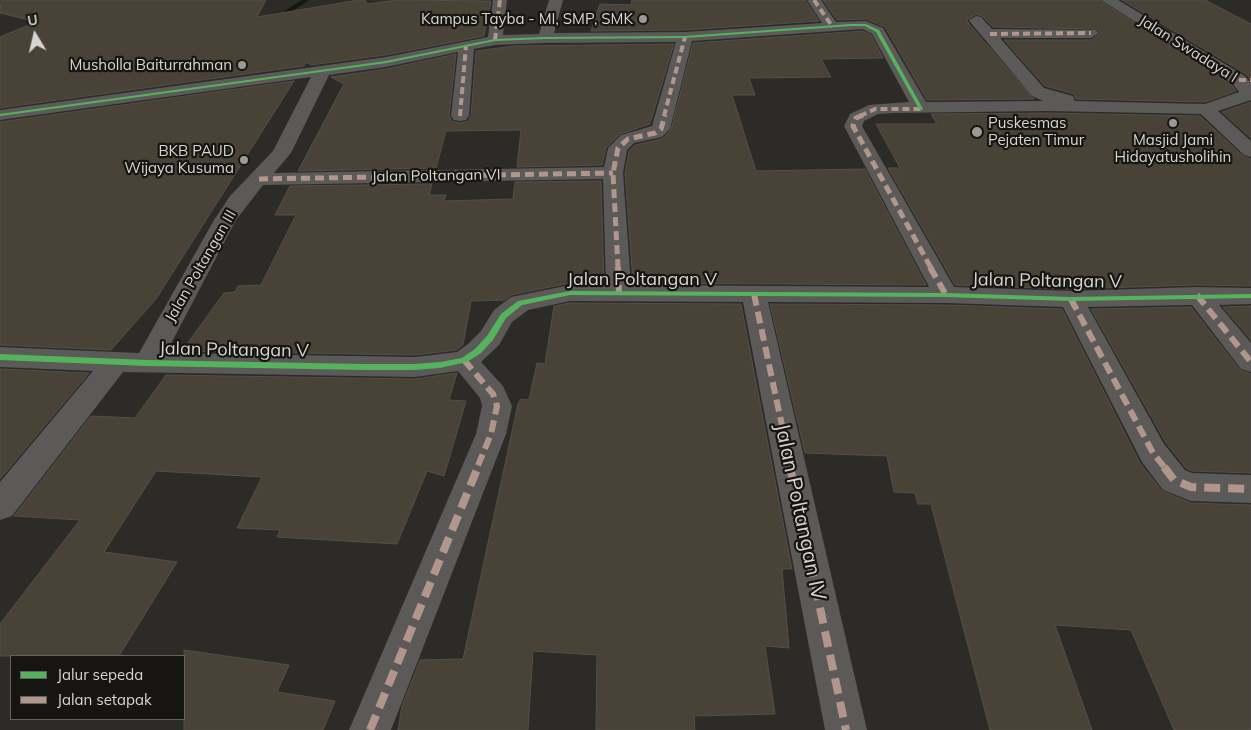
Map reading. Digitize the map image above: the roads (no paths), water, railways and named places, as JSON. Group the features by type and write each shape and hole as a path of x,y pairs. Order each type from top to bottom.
{"street":[{"path":"495,40 500,0"},
{"path":"545,38 556,0"},
{"path":"814,0 832,26"},
{"name":"Jalan Swadaya I","path":"1108,0 1245,80 1248,95 1206,109"},
{"path":"976,20 1038,92 1049,97 1064,100 1145,99 1163,108"},
{"path":"0,115 386,62 495,40 685,37 866,25 878,31 921,109"},
{"path":"990,34 1090,33"},
{"path":"618,293 613,173 618,148 623,142 661,129 685,37"},
{"path":"460,116 466,46"},
{"name":"Jalan Poltangan III","path":"146,364 225,220 238,201 281,153 323,71"},
{"path":"946,295 853,126 856,118 875,109 1047,106 1206,109 1251,151"},
{"name":"Jalan Poltangan VI","path":"259,179 613,173"},
{"name":"Jalan Poltangan V","path":"0,358 146,364 415,367 464,360 478,351 490,338 502,316 520,303 570,293 946,295 1071,299 1197,295 1251,296"},
{"name":"Jalan Poltangan IV","path":"754,294 846,730"},
{"path":"1197,295 1251,362"},
{"path":"1071,299 1153,453 1174,480 1192,487 1251,490"},
{"path":"370,730 491,434 497,406 493,394 464,360"},
{"path":"0,506 116,362"}],"waterway":[{"path":"271,15 285,14 306,0"}],"place":[{"name":"Kampus Tayba - MI, SMP, SMK","path":"643,19"},
{"name":"Musholla Baiturrahman","path":"242,65"},
{"name":"Masjid Jami Hidayatusholihin","path":"1173,123"},
{"name":"Puskesmas Pejaten Timur","path":"977,132"},
{"name":"BKB PAUD Wijaya Kusuma","path":"244,160"}]}
